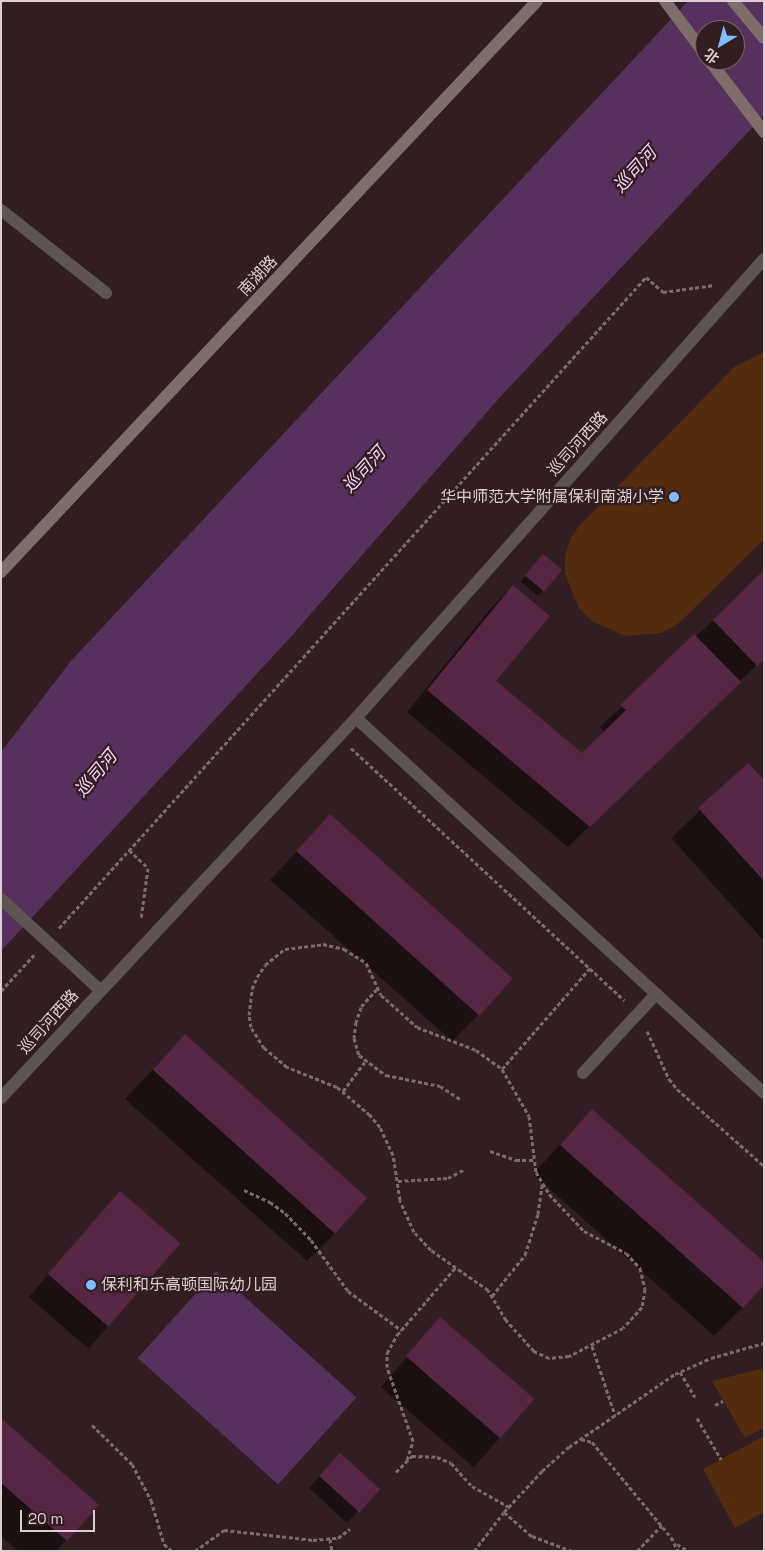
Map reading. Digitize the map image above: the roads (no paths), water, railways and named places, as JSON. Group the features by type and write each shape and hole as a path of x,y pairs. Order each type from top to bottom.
{"main road":[{"name":"南湖路","path":"1,572 538,1"},
{"path":"665,1 695,41"},
{"path":"733,1 764,38"},
{"path":"717,70 764,132"}],"street":[{"path":"1,210 106,293"},
{"name":"巡司河西路","path":"1,1098 100,990 339,737 764,259"},
{"path":"356,718 764,1093"},
{"path":"1,899 100,990"},
{"path":"583,1073 656,994"}],"water":[{"name":"巡司河","path":"688,1 764,1 764,115 501,396 288,640 1,951 1,752 71,661"},
{"path":"216,1271 356,1397 278,1484 138,1358"}],"place":[{"name":"华中师范大学附属保利南湖小学","path":"674,497"},
{"name":"保利和乐高顿国际幼儿园","path":"91,1285"}]}
